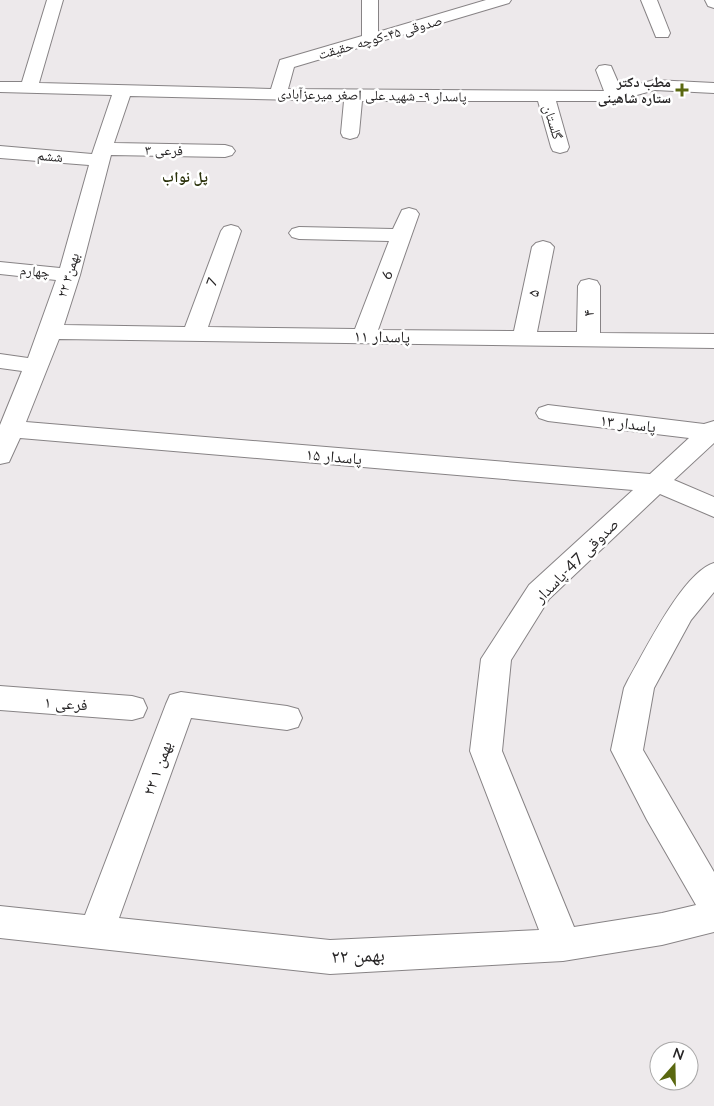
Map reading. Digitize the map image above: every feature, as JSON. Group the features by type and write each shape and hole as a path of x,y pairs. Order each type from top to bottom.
{"street":[{"path":"29,88 55,0"},
{"path":"370,0 370,40"},
{"name":"صدوقی ۴۵-کوچه حقیقت","path":"278,94 286,64 502,0"},
{"path":"649,0 662,33"},
{"path":"605,70 616,96"},
{"name":"پاسدار ۹- شهید علی اصغر میرعزآبادی","path":"0,87 353,96 616,96 654,85 714,88"},
{"name":"۲۲ بهمن۳","path":"0,456 50,332 69,275 102,154 123,90"},
{"path":"350,133 353,96"},
{"name":"گلستان","path":"545,96 560,147"},
{"name":"فرعی ۳","path":"102,154 225,151"},
{"name":"ششم","path":"0,152 102,154"},
{"name":"6","path":"364,336 409,214"},
{"name":"7","path":"194,334 231,231"},
{"path":"298,233 402,235"},
{"name":"۵","path":"524,338 543,247"},
{"name":"چهارم","path":"0,268 69,275"},
{"name":"۴","path":"588,339 589,286"},
{"name":"پاسدار ۱۱","path":"50,332 714,341"},
{"path":"0,361 35,366"},
{"name":"پاسدار ۱۳","path":"548,413 712,431"},
{"name":"پاسدار ۱۵","path":"12,429 668,487"},
{"name":"صدوقی 47-پاسدار","path":"563,945 486,751 496,659 539,592 668,487 712,431"},
{"path":"668,487 714,508"},
{"path":"714,572 681,613 639,688 626,750 658,810 714,904"},
{"name":"فرعی ۱","path":"0,698 132,708"},
{"name":"۲۲ بهمن ۱","path":"96,932 181,704 287,718"},
{"name":"۲۲ بهمن","path":"0,922 330,957 563,945 662,929 714,916"}],"place":[{"name":"مطب دکتر ستاره شاهینی","path":"682,90"}],"district":[{"name":"پل نواب","path":"185,177"}]}
